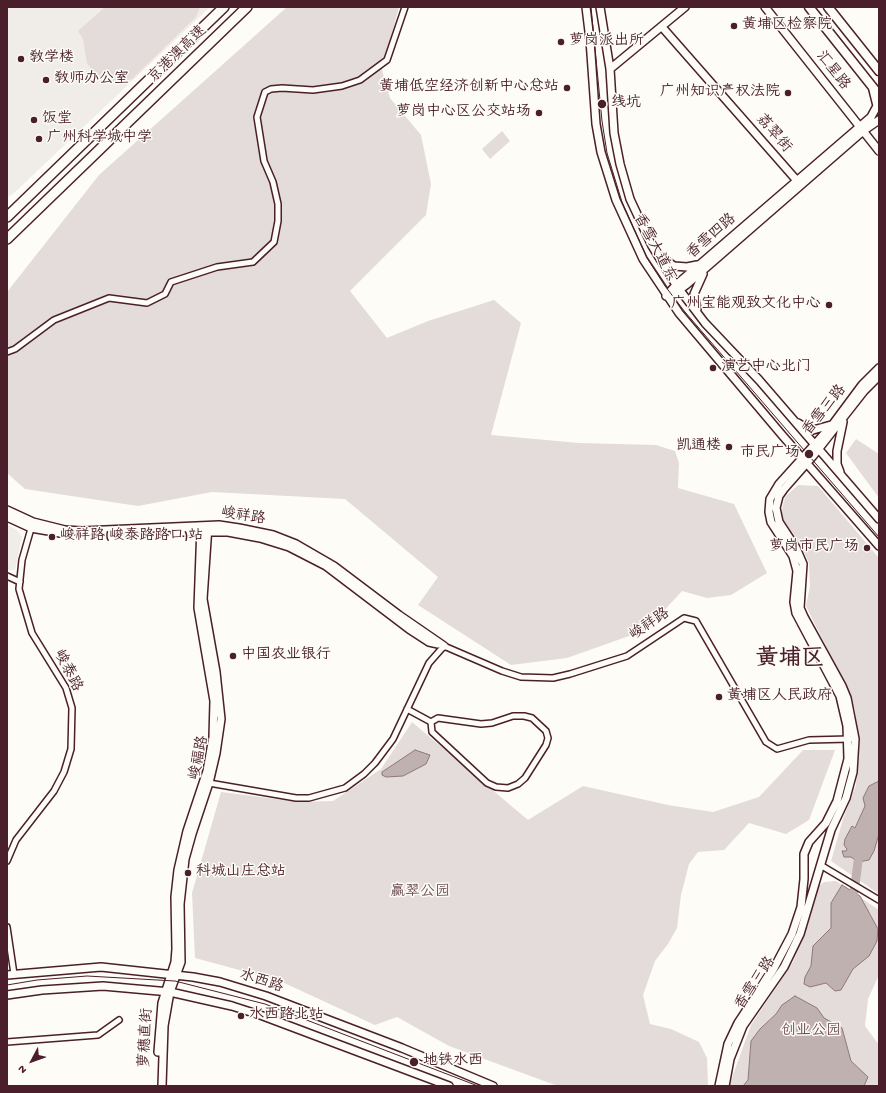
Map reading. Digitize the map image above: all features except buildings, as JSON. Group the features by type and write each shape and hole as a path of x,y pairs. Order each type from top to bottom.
{"highway":[{"name":"京港澳高速","path":"7,217 224,7"},
{"name":"京港澳高速","path":"7,239 247,7"}],"main road":[{"path":"809,7 879,95"},
{"path":"828,7 879,71"}],"street":[{"path":"7,352 15,349 54,320 109,298 147,303 165,294 171,282 217,267 253,262 274,242 278,221 278,204 273,182 264,161 257,117 266,92 271,89 282,88 313,90 342,86 360,80 387,60 405,7"},
{"name":"香雪大道东","path":"586,7 596,124 603,159 616,200 633,240 666,296 805,461 879,546"},
{"name":"香雪大道东","path":"600,7 610,69 614,133 620,164 632,204 652,246 678,287 706,323 789,414 816,448 879,519"},
{"path":"610,69 685,7"},
{"name":"汇星路","path":"765,7 879,151"},
{"name":"荔翠街","path":"662,27 798,183"},
{"name":"香雪四路","path":"862,129 877,106 872,86"},
{"name":"香雪四路","path":"666,296 862,129 879,120"},
{"path":"652,246 662,259 674,266 703,266 694,294 697,308 706,323"},
{"name":"香雪三路","path":"816,448 862,386 879,368"},
{"name":"香雪三路","path":"725,1086 730,1060 743,1026 788,960 800,934 810,897 822,866 831,830 851,784 854,772 851,716 842,686 800,608 804,574 800,556 782,528 776,515 776,508 779,496 805,461 844,420 864,391 879,376"},
{"path":"789,414 800,425 809,430 818,430 833,424"},
{"path":"844,420 838,446 837,464 847,482"},
{"name":"峻祥路","path":"7,510 32,525"},
{"name":"峻祥路","path":"7,517 49,532 79,534 205,528 239,528 284,539 312,552 347,574 399,615 444,646 502,671 521,677 553,678 627,656 684,618 696,621 766,742 777,749 809,740 852,739"},
{"name":"峻泰路","path":"7,861 16,840 54,791 64,772 71,749 72,708 66,688 32,633 23,606 20,582 22,560 32,525"},
{"name":"峻福路","path":"167,992 182,954 180,904 185,859 195,823 209,783 216,753 221,714 216,672 203,599 205,528"},
{"name":"峻福路","path":"174,975 176,950 175,897 178,870 187,831 207,771 214,724 212,684 198,608 205,528"},
{"path":"7,576 20,582"},
{"path":"209,783 296,798 310,798 345,788 364,774 375,763 393,739 429,663 444,646"},
{"path":"407,709 431,722"},
{"path":"513,716 524,716 540,724 546,731 548,738 546,745 525,778 518,784 508,788 496,787 487,783 432,732 431,722 438,718 481,724 492,723 513,716"},
{"name":"香雪三路","path":"719,1086 728,1044 738,1023 773,970 792,934 800,907 804,886 804,854 808,842 826,823 838,800 846,771 852,739"},
{"path":"822,866 877,899"},
{"path":"7,926 11,974"},
{"name":"水西路","path":"11,974 101,967 220,982 266,996 402,1048 493,1086"},
{"name":"水西路","path":"7,995 42,990 104,986 167,992 232,1006 263,1016 432,1083 449,1086"},
{"name":"萝穗直街","path":"159,1086 159,1029 167,992"},
{"name":"萝穗直街","path":"162,1086 167,992"},
{"path":"7,1042 98,1034 119,1020"}],"shaded area":[{"name":"广州科学城中学","path":"7,7 210,7 13,194 7,197"},
{"path":"7,525 17,530 22,537 15,570 7,570"},
{"path":"415,750 430,755 426,764 403,776 386,777 382,775 382,772"},
{"path":"879,781 879,834 874,851 869,860 858,862 851,857 844,857 842,851 846,851 847,849 844,845 845,839 852,826 855,828 865,806 863,798 869,786"},
{"path":"842,885 860,896 878,929 877,941 869,956 853,969 841,990 835,991 826,983 810,987 804,984 805,977 811,966 813,946 831,928 831,903"},
{"path":"795,996 817,1008 824,1018 842,1028 851,1061 868,1077 864,1086 743,1086 748,1080 751,1041 760,1029 776,1014 782,1005"}],"green space":[{"path":"105,7 200,7 196,17 132,79 121,82 111,81 101,77 93,71 87,63 83,39 78,31"},
{"path":"287,7 399,7 382,70 390,98 421,135 431,184 426,215 350,291 387,338 428,321 494,300 521,323 491,435 579,443 656,445 675,451 679,463 678,488 734,504 767,573 731,595 707,598 682,591 646,630 567,658 511,665 418,605 438,577 345,499 212,492 138,506 25,489 7,473 7,292 99,175"},
{"path":"502,131 510,141 490,159 482,149"},
{"path":"856,439 879,454 879,498 846,453"},
{"name":"市民广场","path":"798,485 818,486 879,558 879,894 831,861 843,819 856,785 858,756 857,731 855,710 848,691 806,606 810,586 809,563 800,544 780,518 785,497"},
{"name":"赢翠公园","path":"412,722 528,820 583,786 668,805 713,812 759,797 803,750 835,750 809,820 786,834 749,823 724,850 698,852 689,864 681,895 677,928 668,944 655,961 643,995 650,1024 671,1029 699,1042 707,1058 708,1086 555,1085 449,1046 397,1017 375,1025 280,981 195,958 192,893 221,792 300,802 333,801 381,769"},
{"name":"创业公园","path":"836,881 879,910 879,975 868,999 865,1026 879,1045 879,1086 729,1086 751,1025 793,962 808,925 815,889 824,882"}],"waterway":[{"path":"854,892 858,862"}],"tram line":[{"path":"591,7 602,121 607,153 622,202 647,258 665,286 685,312 879,537"},
{"path":"7,985 37,980 87,976 175,981 265,1004 478,1086"}],"place":[{"name":"黄埔区检察院","path":"734,26"},
{"name":"萝岗派出所","path":"561,42"},
{"name":"教学楼","path":"21,59"},
{"name":"教师办公室","path":"46,80"},
{"name":"黄埔低空经济创新中心总站","path":"567,88"},
{"name":"广州知识产权法院","path":"788,93"},
{"name":"线坑","path":"602,104"},
{"name":"萝岗中心区公交站场","path":"539,113"},
{"name":"饭堂","path":"34,120"},
{"name":"广州科学城中学","path":"39,139"},
{"name":"广州宝能观致文化中心","path":"829,305"},
{"name":"演艺中心北门","path":"713,368"},
{"name":"凯通楼","path":"729,447"},
{"name":"市民广场","path":"809,454"},
{"name":"峻祥路(峻泰路路口)站","path":"52,537"},
{"name":"萝岗市民广场","path":"867,548"},
{"name":"中国农业银行","path":"233,656"},
{"name":"黄埔区人民政府","path":"719,697"},
{"name":"科城山庄总站","path":"188,873"},
{"name":"水西路北站","path":"241,1016"},
{"name":"地铁水西","path":"414,1062"}],"district":[{"name":"黄埔区","path":"790,660"}]}
